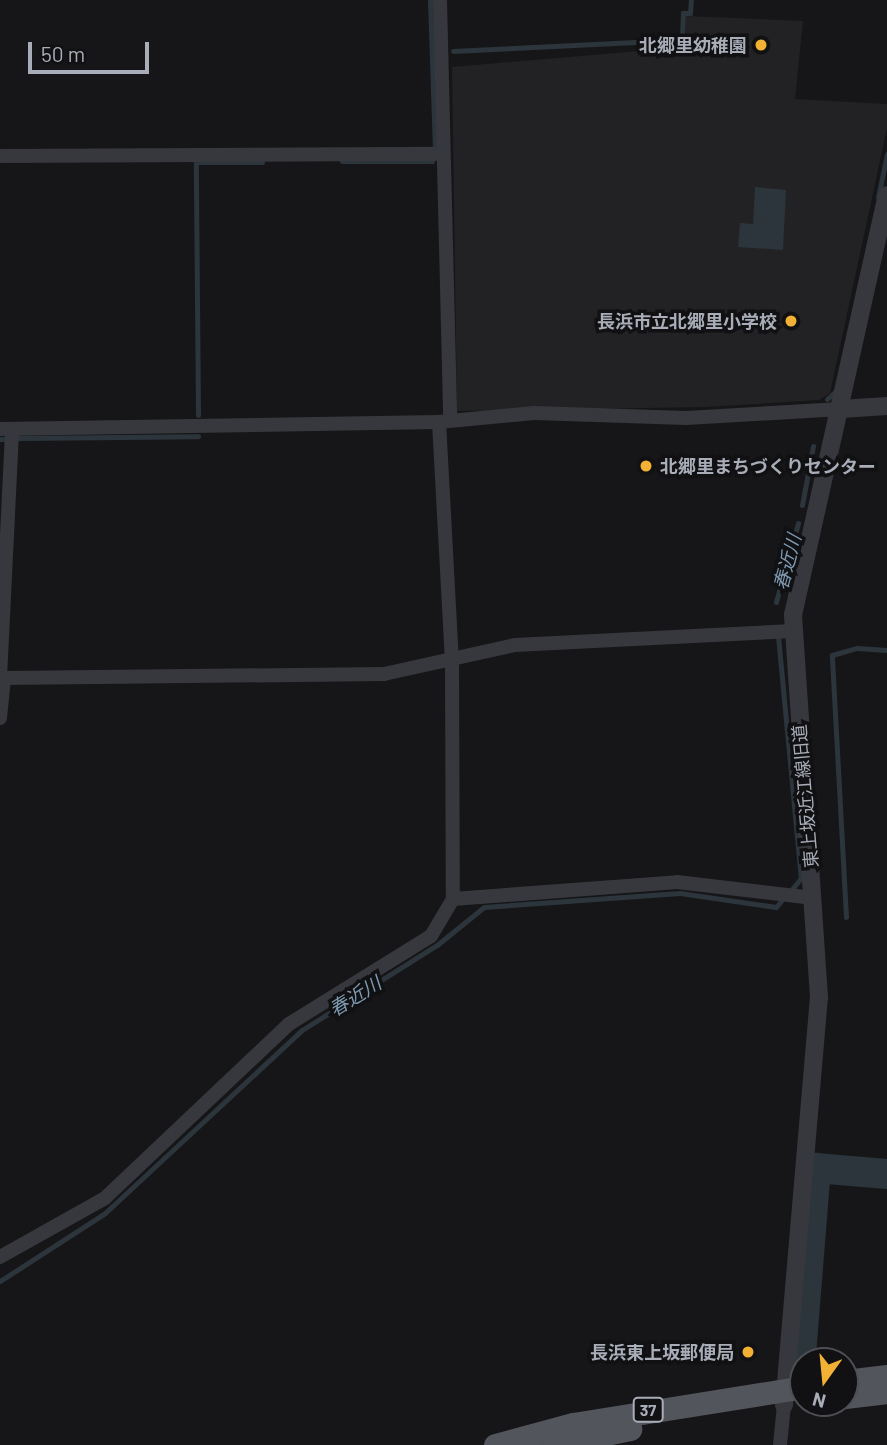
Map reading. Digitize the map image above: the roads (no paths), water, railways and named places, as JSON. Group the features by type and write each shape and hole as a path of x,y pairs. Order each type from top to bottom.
{"main road":[{"path":"859,1379 887,1376"},
{"path":"859,1395 887,1392"},
{"name":"37","path":"509,1443 598,1419 789,1397"},
{"name":"37","path":"553,1445 789,1397"}],"street":[{"path":"0,1256 105,1198 289,1024 431,936 453,900 452,662 444,421 440,0"},
{"path":"0,156 443,154"},
{"name":"東上坂近江線旧道","path":"797,1347 819,997 794,631 887,195"},
{"path":"0,718 6,429 444,421 534,414 686,418 887,405"},
{"path":"2,678 371,674 452,662 515,645 794,631"},
{"path":"453,900 677,882 813,898"},
{"path":"780,1445 789,1414"}],"waterway":[{"path":"430,0 435,147"},
{"path":"453,51 682,40 683,13 690,13 691,0"},
{"path":"878,197 887,154"},
{"path":"342,161 432,161"},
{"path":"198,415 196,162 262,162"},
{"name":"春近川","path":"827,399 837,390"},
{"path":"19,438 198,436"},
{"name":"春近川","path":"802,505 813,446"},
{"name":"春近川","path":"776,602 798,523"},
{"name":"春近川","path":"778,636 801,878 792,889"},
{"path":"846,917 832,655 857,648 887,650"},
{"name":"春近川","path":"0,1281 105,1213 302,1030 437,945 484,907 680,893 776,907 781,901"},
{"path":"802,1347 816,1168 887,1174"}],"place":[{"name":"北郷里幼稚園","path":"761,45"},
{"name":"長浜市立北郷里小学校","path":"791,321"},
{"name":"北郷里まちづくりセンター","path":"646,466"},
{"name":"長浜東上坂郵便局","path":"748,1352"}]}
